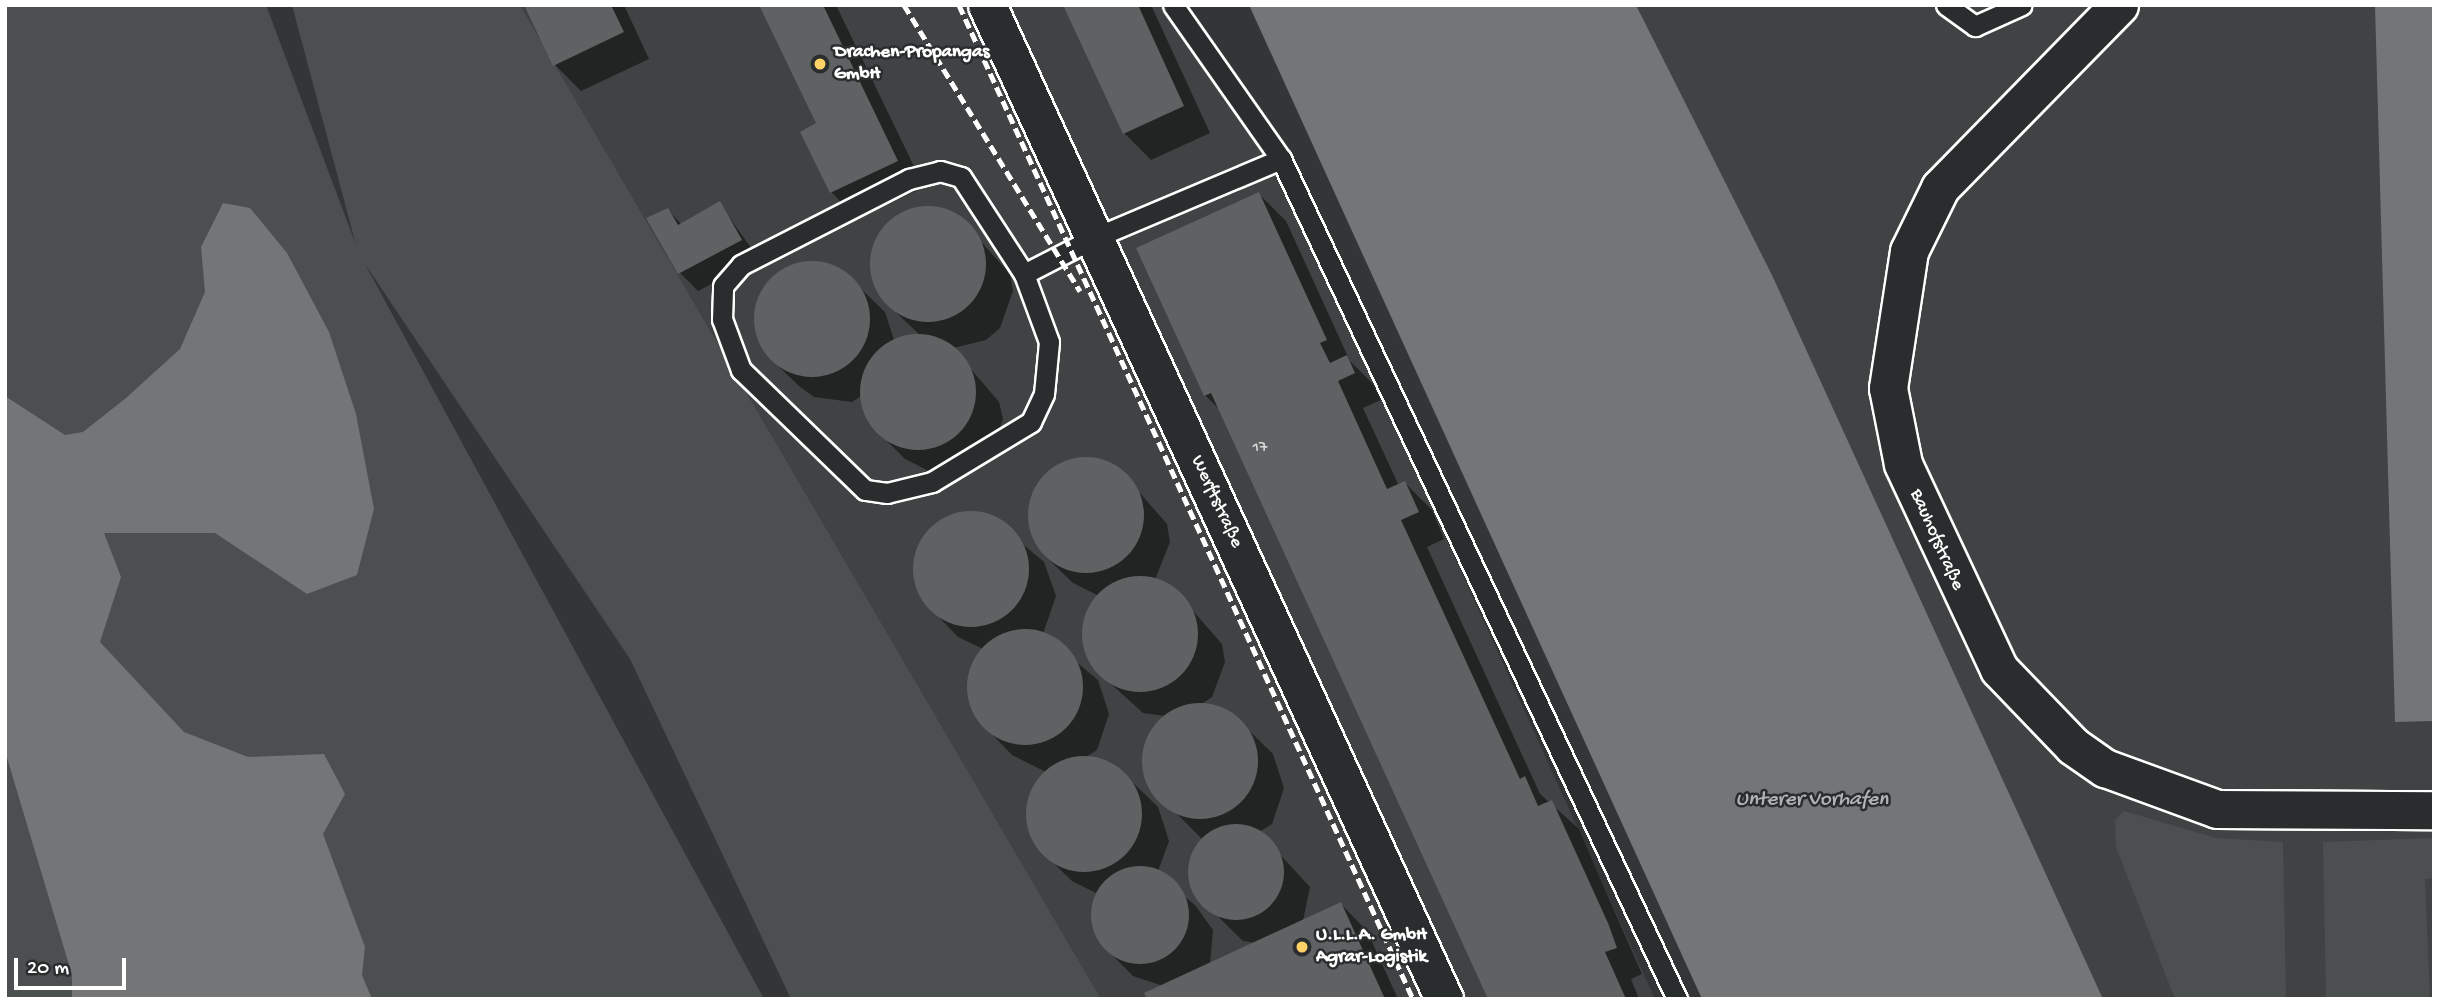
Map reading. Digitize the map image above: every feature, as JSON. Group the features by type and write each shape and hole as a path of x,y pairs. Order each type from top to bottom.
{"street":[{"name":"Werftstraße","path":"987,5 1444,999"},
{"name":"Bauhofstraße","path":"2119,5 1940,188 1909,251 1888,388 1903,464 1998,669 2073,746 2116,775 2217,809 2302,813 2434,810"}],"lane":[{"path":"1172,5 1281,159 1677,999"},
{"path":"1946,5 1975,26 2022,5"},
{"path":"1024,274 1094,237 1281,159"},
{"path":"940,171 961,177 1024,274 1049,342 1044,394 1031,422 932,482 887,493 864,490 741,370 722,319 723,286 741,265 909,179 940,171"}],"shaded area":[{"path":"5,5 266,5 356,245 292,5 520,5 1101,999 791,999 630,659 365,264 764,999 5,999"},
{"path":"520,5 1181,5 1235,72 1655,999 1101,999"},
{"path":"1636,5 2434,5 2434,999 2103,999 1772,275"},
{"path":"2124,811 2216,838 2283,842 2286,999 2175,999 2116,847 2115,820"},
{"path":"2434,838 2434,878 2425,879 2430,999 2326,999 2323,842"}],"water":[{"name":"Unterer Vorhafen","path":"1249,5 1636,5 1772,275 2103,999 1702,999"},
{"path":"2375,5 2434,5 2434,721 2395,722"},
{"path":"223,203 250,208 287,253 329,332 356,414 374,509 357,575 307,594 215,533 104,533 121,577 100,642 184,732 248,757 324,754 345,794 323,834 365,947 362,975 372,999 72,999 72,975 5,751 5,396 65,435 83,432 126,398 180,349 205,292 201,247"}],"building":[{"path":"524,5 611,5 624,32 553,66"},
{"name":"Drachen-Propangas GmbH","path":"759,5 823,5 898,161 830,193 800,132 816,123"},
{"path":"1063,5 1138,5 1184,106 1123,134"},
{"path":"1259,192 1327,340 1320,343 1330,363 1347,355 1355,373 1338,381 1387,489 1405,481 1419,512 1401,520 1520,779 1525,776 1538,806 1552,800 1608,923 1617,948 1605,952 1626,999 1488,999 1211,393 1204,396 1136,248"},
{"path":"720,201 742,240 678,274 646,218 668,208 678,225"},
{"path":"928,206 950,210 969,223 982,242 986,264 982,286 969,305 950,318 928,322 906,318 887,305 874,286 870,264 874,242 887,223 906,210"},
{"path":"812,261 834,265 853,278 866,297 870,319 866,341 853,360 834,373 812,377 790,373 771,360 758,341 754,319 758,297 771,278 790,265"},
{"path":"918,334 940,338 959,351 972,370 976,392 972,414 959,433 940,446 918,450 896,446 877,433 864,414 860,392 864,370 877,351 896,338"},
{"path":"1086,457 1108,461 1127,474 1140,493 1144,515 1140,537 1127,556 1108,569 1086,573 1064,569 1045,556 1032,537 1028,515 1032,493 1045,474 1064,461"},
{"path":"971,511 993,515 1012,528 1025,547 1029,569 1025,591 1012,610 993,623 971,627 949,623 930,610 917,591 913,569 917,547 930,528 949,515"},
{"path":"1140,576 1162,580 1181,593 1194,612 1198,634 1194,656 1181,675 1162,688 1140,692 1118,688 1099,675 1086,656 1082,634 1086,612 1099,593 1118,580"},
{"path":"1025,629 1047,633 1066,646 1079,665 1083,687 1079,709 1066,728 1047,741 1025,745 1003,741 984,728 971,709 967,687 971,665 984,646 1003,633"},
{"path":"1200,703 1222,707 1241,720 1254,739 1258,761 1254,783 1241,802 1222,815 1200,819 1178,815 1159,802 1146,783 1142,761 1146,739 1159,720 1178,707"},
{"path":"1084,756 1106,760 1125,773 1138,792 1142,814 1138,836 1125,855 1106,868 1084,872 1062,868 1043,855 1030,836 1026,814 1030,792 1043,773 1062,760"},
{"path":"1227,824 1245,824 1263,832 1276,845 1284,863 1281,891 1263,912 1245,920 1227,920 1209,912 1196,899 1188,881 1188,863 1196,845 1209,832"},
{"path":"1140,866 1159,870 1174,881 1185,896 1189,915 1185,934 1174,949 1159,960 1140,964 1121,960 1106,949 1095,934 1091,915 1095,896 1106,881 1121,870"},
{"name":"U.L.L.A. GmbH Agrar-Logistik","path":"1341,902 1385,999 1147,999 1144,993"}],"railway":[{"path":"904,5 1080,291"},
{"path":"959,5 1413,999"}],"place":[{"name":"Drachen-Propangas GmbH","path":"820,64"},
{"name":"U.L.L.A. GmbH Agrar-Logistik","path":"1302,947"}]}
